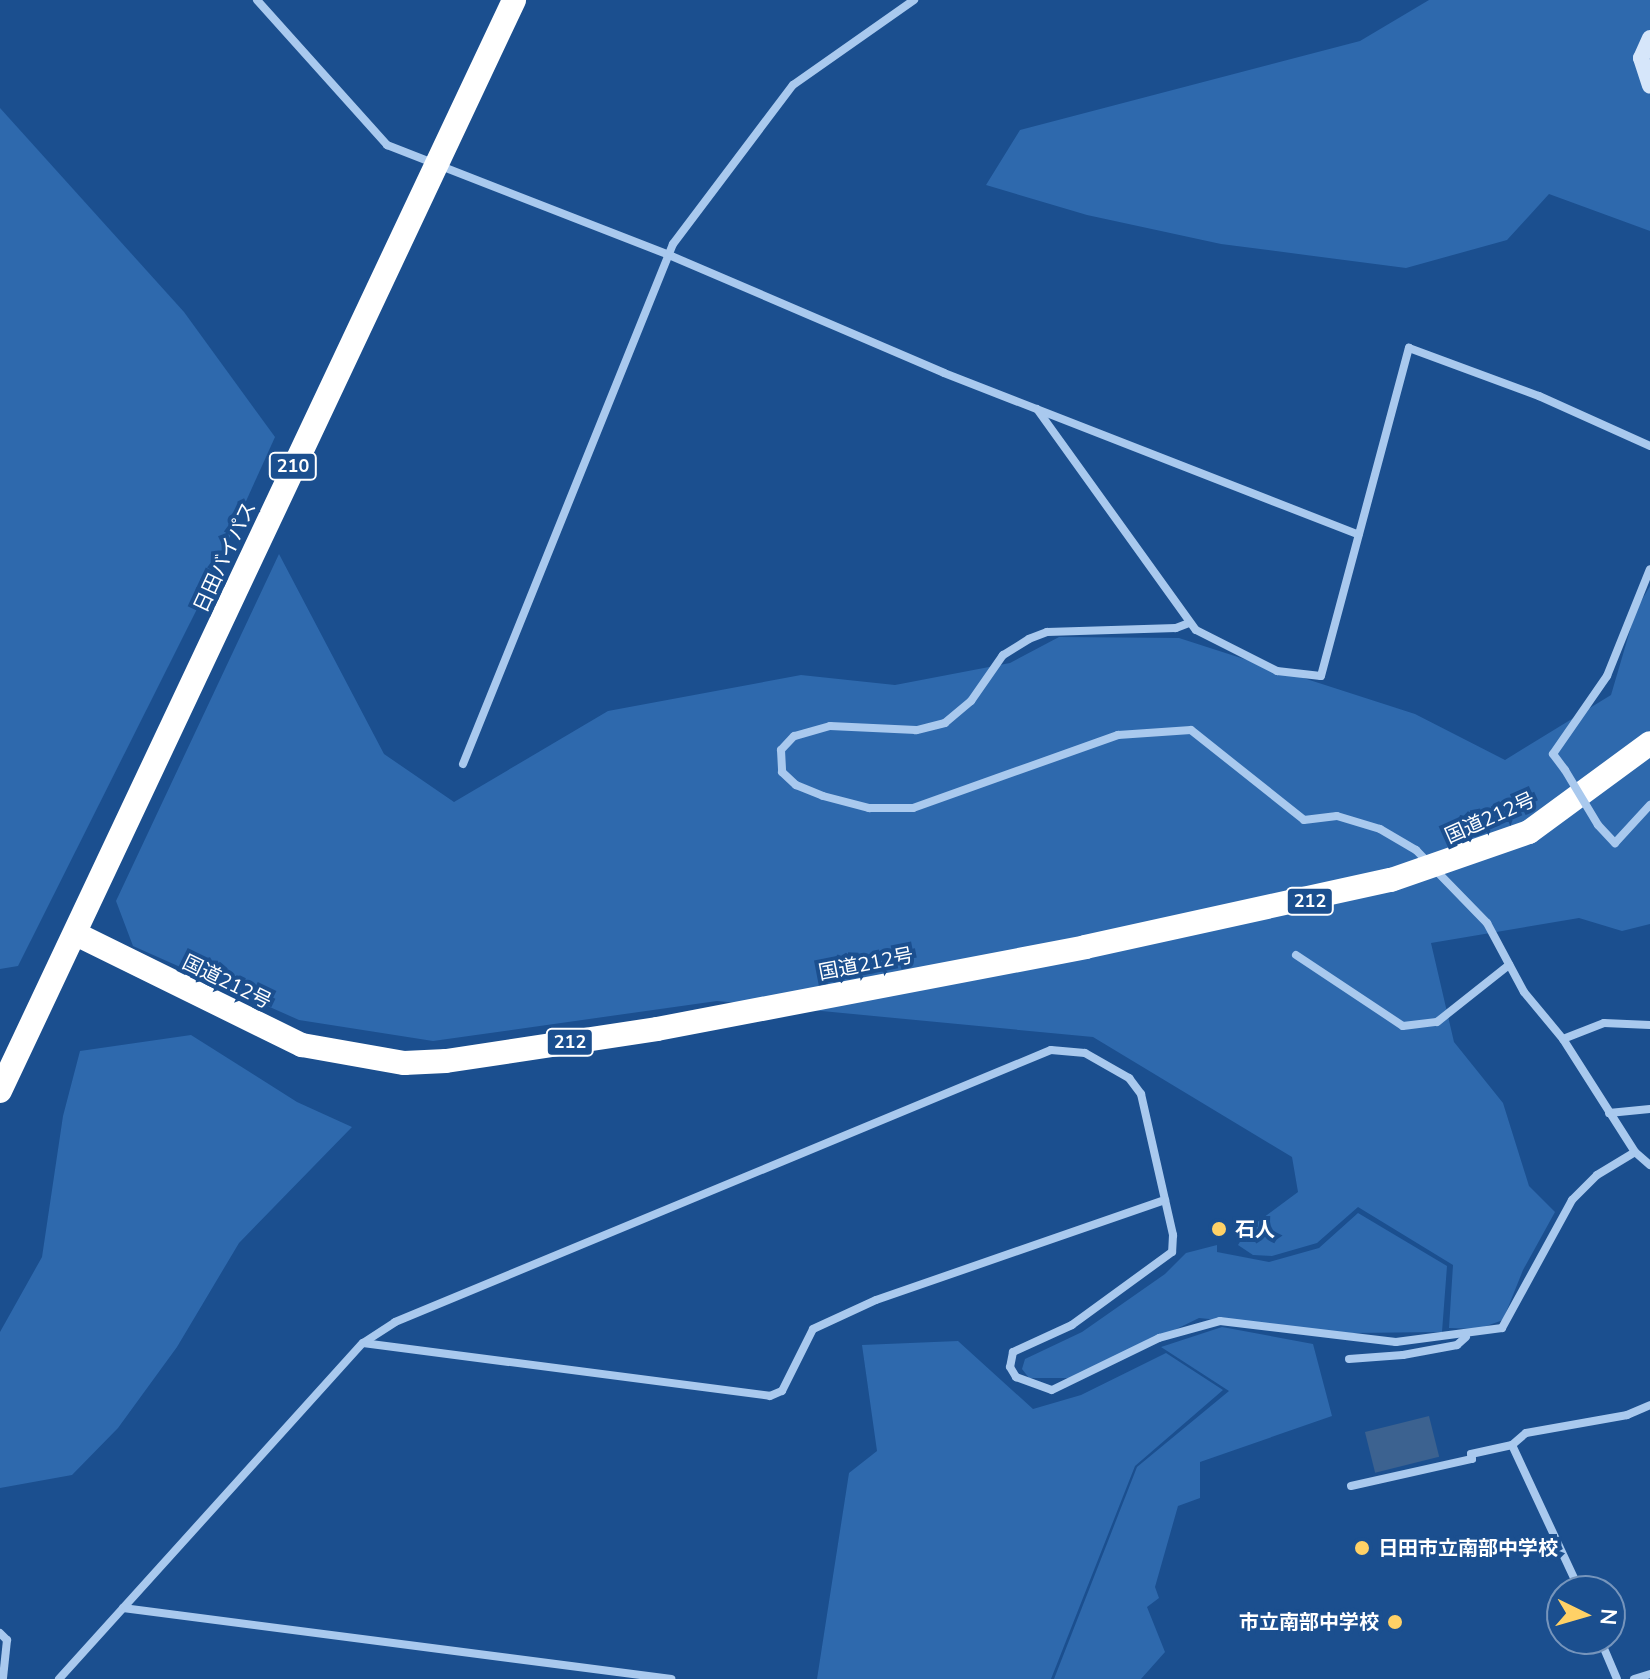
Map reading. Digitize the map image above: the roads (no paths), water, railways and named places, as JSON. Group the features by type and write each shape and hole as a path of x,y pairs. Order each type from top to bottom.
{"highway":[{"name":"日田バイパス","path":"0,1091 435,162 514,0"},
{"name":"国道212号","path":"76,934 302,1045 404,1063 446,1061 657,1029 1085,947 1391,880 1529,832 1617,773 1650,743"}],"street":[{"path":"257,0 387,145 669,255 1359,535"},
{"path":"463,764 669,255 793,85 914,0"},
{"path":"1650,38 1641,58 1650,86"},
{"path":"1035,406 1189,623 1277,671 1321,676 1409,348 1539,396 1650,446"},
{"path":"1650,569 1607,676 1553,754 1598,825 1615,843 1650,805"},
{"path":"1189,623 1176,628 1047,632 1003,655 971,701 945,723 916,730 830,726 794,736 781,750 782,772 796,785 823,796 869,808 913,808 1118,735 1191,730 1304,820 1337,816 1380,829 1416,850 1487,923 1524,992 1563,1039 1635,1152 1650,1165"},
{"path":"1296,955 1403,1026 1437,1022 1509,965"},
{"path":"1563,1039 1604,1023 1650,1025"},
{"path":"59,1679 363,1343 395,1322 1051,1050 1085,1053 1135,1086 1148,1114 1172,1252 1072,1325 1013,1352 1010,1367 1016,1377 1052,1390 1069,1386 1159,1338 1220,1321 1351,1339 1467,1337 1502,1328 1572,1200 1597,1175 1635,1152"},
{"path":"1609,1113 1650,1109"},
{"path":"363,1343 770,1396 782,1391 813,1329 876,1300 1165,1200"},
{"path":"1349,1359 1457,1345 1467,1337"},
{"path":"1351,1486 1512,1445 1526,1433 1627,1415 1650,1405"},
{"path":"1512,1445 1573,1575"},
{"path":"123,1608 671,1679"},
{"path":"0,1633 7,1640 3,1679"},
{"path":"1607,1655 1617,1679"},
{"path":"1634,1679 1650,1674"}],"place":[{"name":"石人","path":"1219,1229"},
{"name":"日田市立南部中学校","path":"1362,1548"},
{"name":"市立南部中学校","path":"1395,1622"}]}
